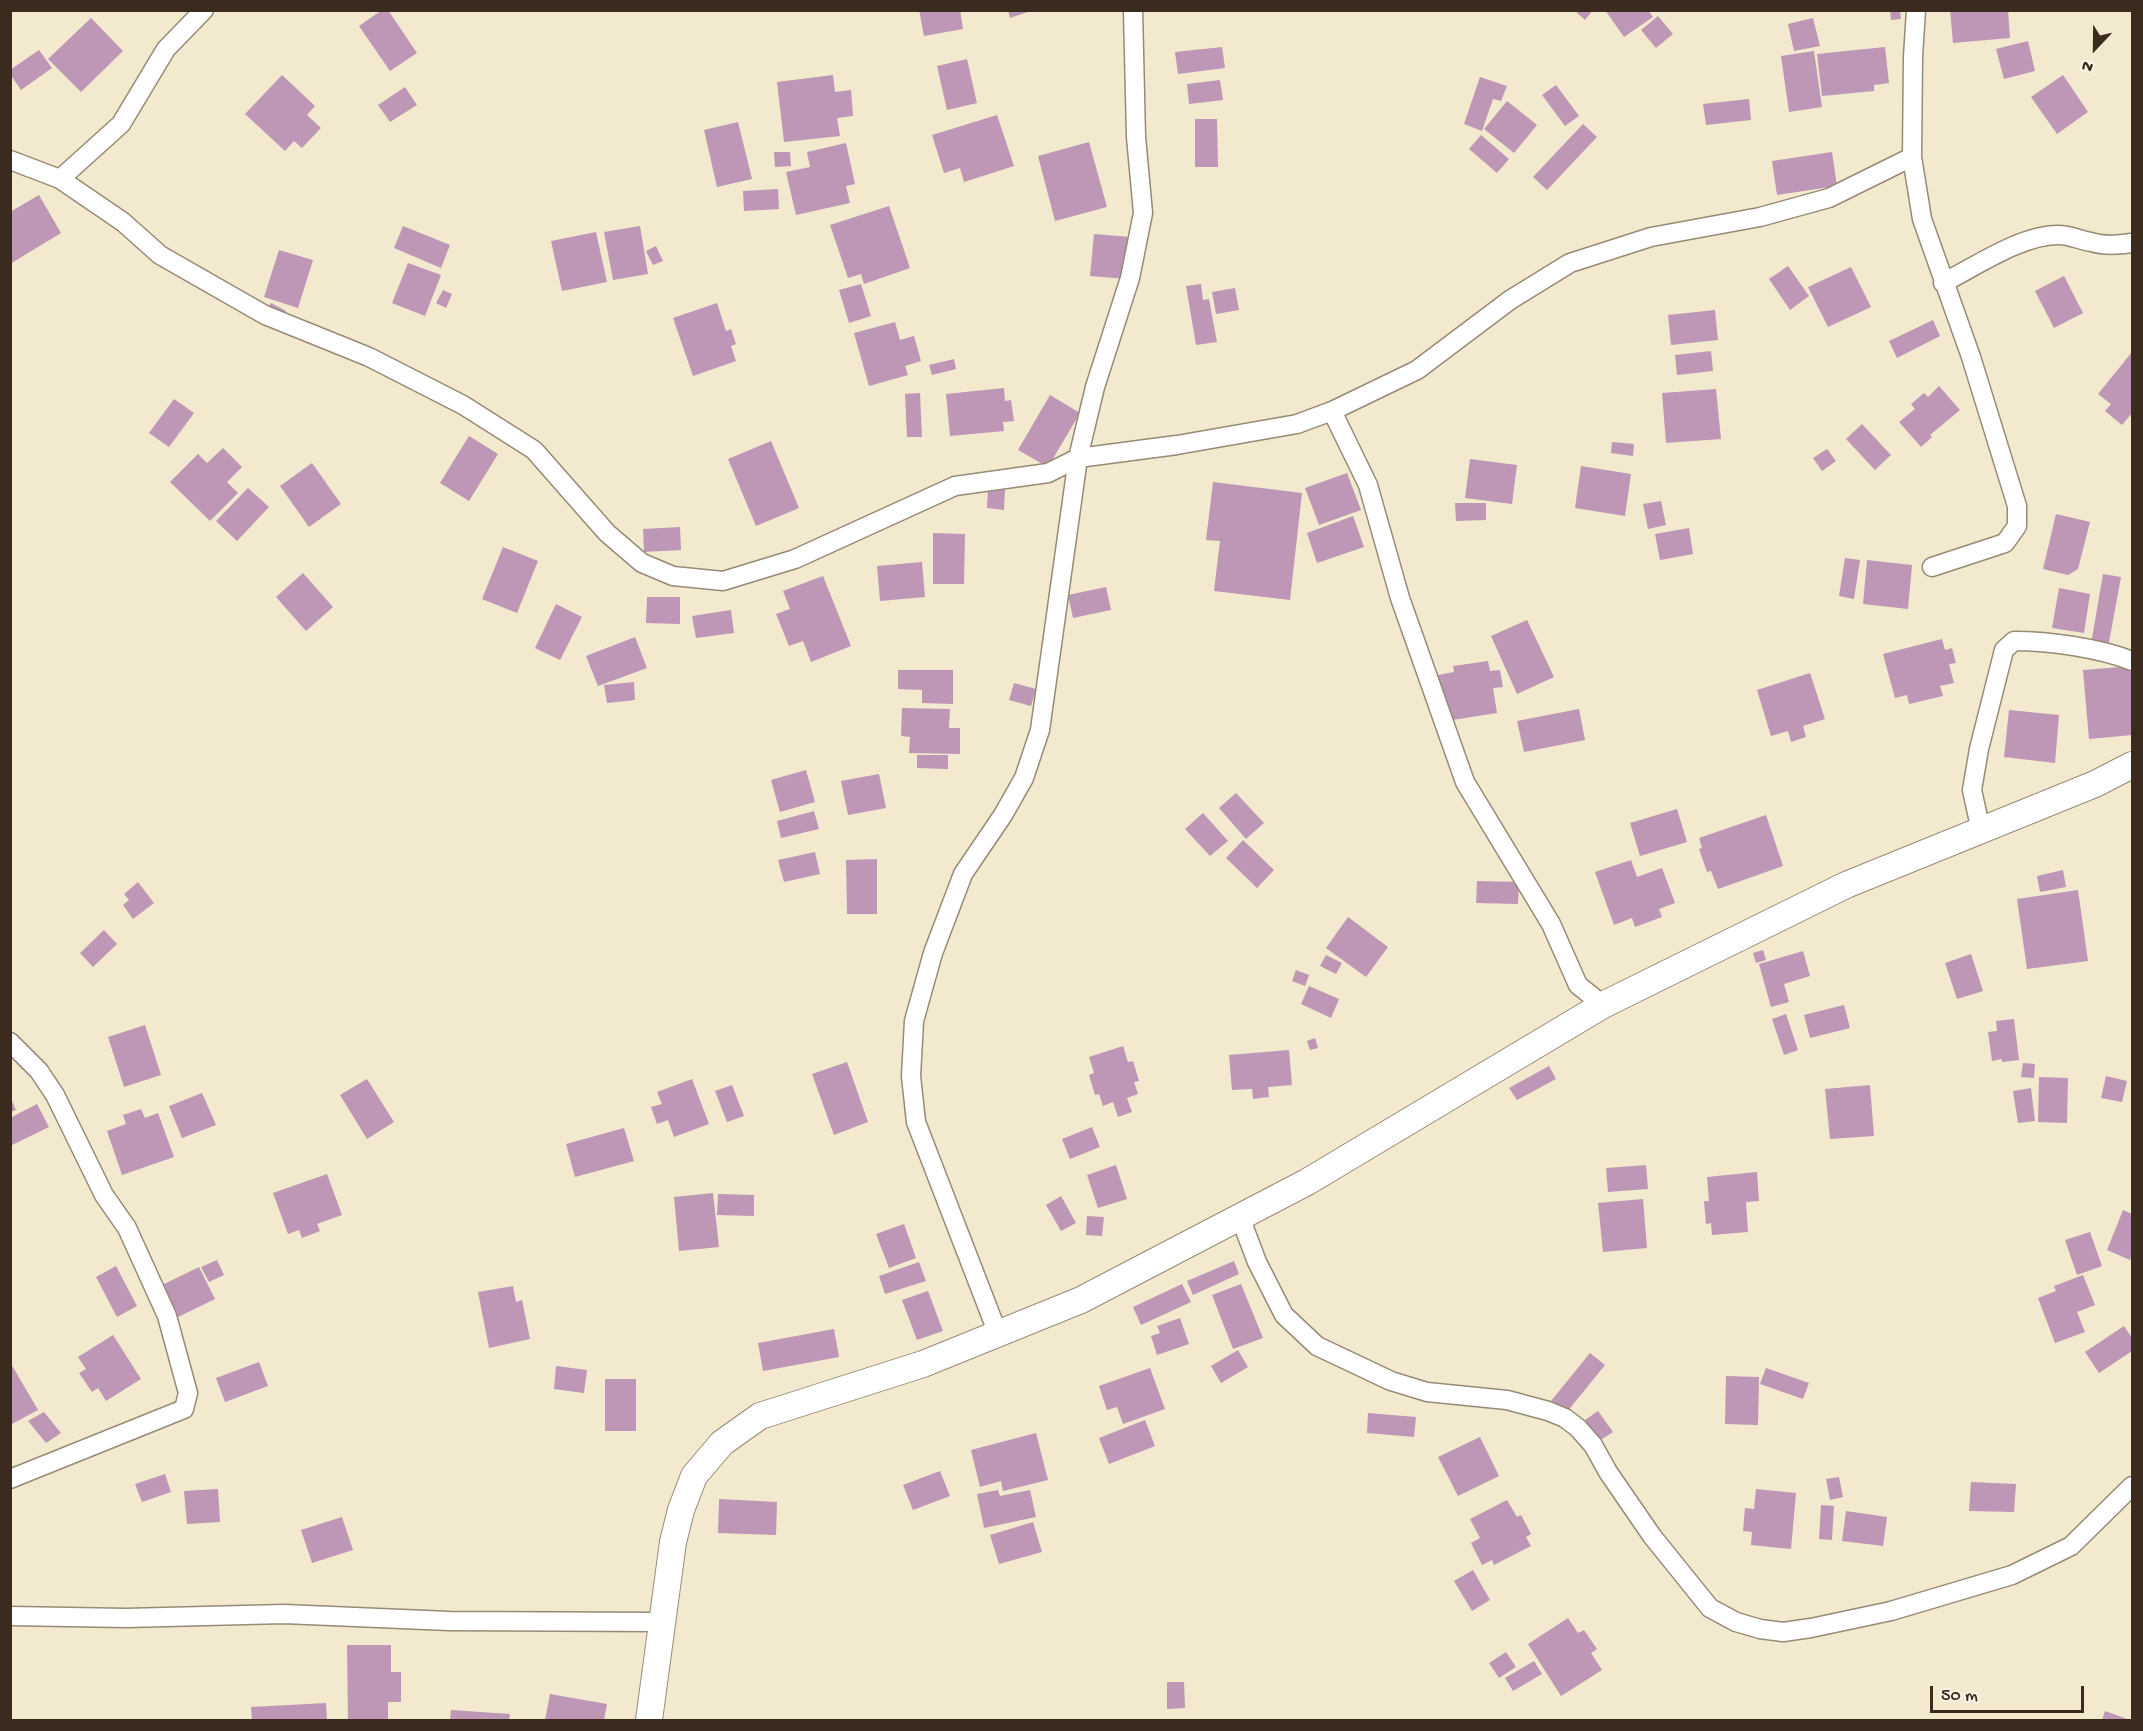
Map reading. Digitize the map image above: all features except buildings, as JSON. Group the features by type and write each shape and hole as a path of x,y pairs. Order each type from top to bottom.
{"main road":[{"path":"649,1720 673,1542 681,1510 694,1476 722,1443 760,1416 923,1364 1081,1300 1307,1182 1603,1005 1846,885 1981,831 2133,765"}],"street":[{"path":"60,179 121,124 165,50 204,10"},
{"path":"998,1334 916,1122 911,1076 914,1021 933,953 963,874 1024,778 1040,730 1078,458 1095,387 1130,278 1143,213 1136,137 1134,10"},
{"path":"1916,10 1912,157 1922,219 1971,357 2017,506 2017,526 2005,543 1932,567"},
{"path":"10,160 60,179 123,222 160,255 256,310 369,357 463,405 534,450 607,533 642,564 673,576 723,581 795,559 955,486 1048,473 1078,458 1177,445 1297,424 1332,411 1417,370 1510,300 1569,263 1651,237 1760,217 1829,198 1912,157"},
{"path":"1943,283 2043,235 2062,235 2094,243 2133,243"},
{"path":"1332,411 1368,485 1400,598 1465,782 1551,924 1578,986 1603,1005"},
{"path":"1981,831 1972,790 1979,749 2004,650 2014,641 2037,641 2119,656 2133,661"},
{"path":"10,1042 39,1071 55,1095 104,1195 127,1228 167,1316 188,1393 184,1409 10,1479"},
{"path":"1240,1217 1257,1262 1284,1314 1317,1346 1391,1381 1418,1389 1507,1400 1565,1418 1578,1428 1593,1445 1608,1472 1652,1536 1710,1608 1736,1622 1760,1629 1784,1632 1891,1611 2012,1575 2071,1546 2133,1486"},
{"path":"10,1616 126,1618 284,1614 449,1621 663,1622"}]}
